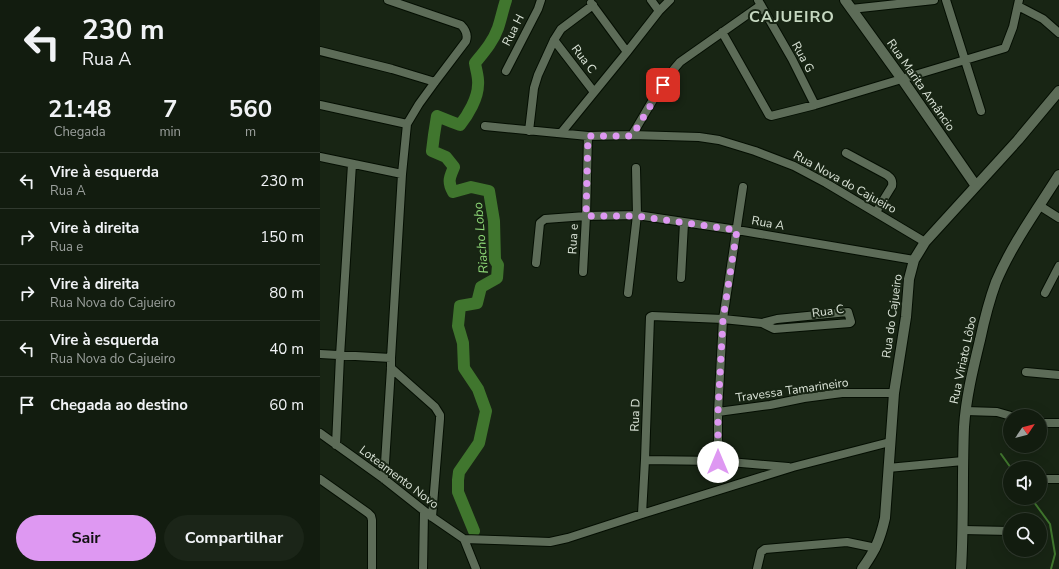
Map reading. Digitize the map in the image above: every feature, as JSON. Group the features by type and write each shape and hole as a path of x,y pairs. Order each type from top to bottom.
{"street":[{"path":"384,479 402,174 407,124 434,82 466,41 467,37 466,32 461,25 388,0"},
{"name":"Rua H","path":"506,71 538,9 541,0"},
{"path":"651,0 659,11"},
{"path":"561,133 659,11 670,0"},
{"name":"Rua Marita Amâncio","path":"844,0 902,78 976,186"},
{"path":"851,9 934,0"},
{"path":"946,0 981,111"},
{"path":"632,136 672,71 680,62 722,32 759,1"},
{"name":"Rua G","path":"759,1 792,59 815,104"},
{"path":"722,32 770,116 1005,48 1013,27 1019,3 1043,19 1059,33"},
{"path":"529,131 534,88 538,75 554,40 561,29 592,4 627,52"},
{"name":"Rua C","path":"554,40 594,92"},
{"path":"320,51 392,69 434,82"},
{"name":"Rua do Cajueiro","path":"862,569 876,548 885,518 894,393 906,317 909,279 914,260 926,242 1018,140 1059,91"},
{"path":"320,105 407,124"},
{"name":"Rua Nova do Cajueiro","path":"485,126 588,136 699,137 714,139 755,151 794,166 926,242"},
{"name":"Rua e","path":"584,272 588,136"},
{"path":"846,153 891,178 892,186 876,212"},
{"path":"320,157 402,174"},
{"path":"336,445 352,164"},
{"path":"628,292 637,216 636,168"},
{"name":"Rua Viriato Lôbo","path":"961,569 963,530 963,460 966,411 973,366 992,294 1002,270 1059,175"},
{"path":"718,462 718,412 723,319 743,187"},
{"path":"1040,206 1059,218"},
{"name":"Rua A","path":"536,263 540,223 545,219 586,216 637,216 684,222 914,260"},
{"path":"681,278 684,222"},
{"path":"1045,293 1059,269"},
{"name":"Rua C","path":"650,317 723,319 762,323 774,329 851,322 848,312 777,319 762,323"},
{"path":"801,316 801,327"},
{"name":"Rua D","path":"642,514 650,317"},
{"path":"320,354 391,358"},
{"path":"391,368 432,404 440,415 432,517"},
{"path":"1026,372 1059,375"},
{"name":"Travessa Tamarineiro","path":"718,412 842,393 894,393"},
{"path":"966,411 997,412 1003,414"},
{"path":"1047,423 1059,423"},
{"name":"Loteamento Novo","path":"320,433 384,479 432,517 464,539"},
{"path":"476,569 464,539 546,542 568,538 793,467 890,442"},
{"path":"645,460 718,462 793,467"},
{"path":"888,468 963,460"},
{"path":"320,479 371,516 372,569"},
{"path":"1047,479 1059,479"},
{"path":"423,569 424,511"},
{"path":"963,530 1003,531"},
{"path":"757,569 761,552 765,549 847,542 876,548"}],"waterway":[{"name":"Riacho Lobo","path":"474,531 458,492 458,480 459,472 479,443 486,411 478,389 464,368 463,343 458,326 460,306 477,303 481,287 497,278 498,265 495,260 494,221 489,191 471,187 453,192 451,188 450,176 454,167 446,157 432,151 437,116 460,125 472,106 478,90 478,77 475,63 494,38 506,0"},
{"path":"1001,454 1006,461"},
{"path":"1036,505 1050,524 1055,554 1051,569"}],"district":[{"name":"CAJUEIRO","path":"792,16"}],"route":[{"path":"663,85 632,136 588,136 586,216 651,217 737,230 723,319 718,412 718,462"}]}
